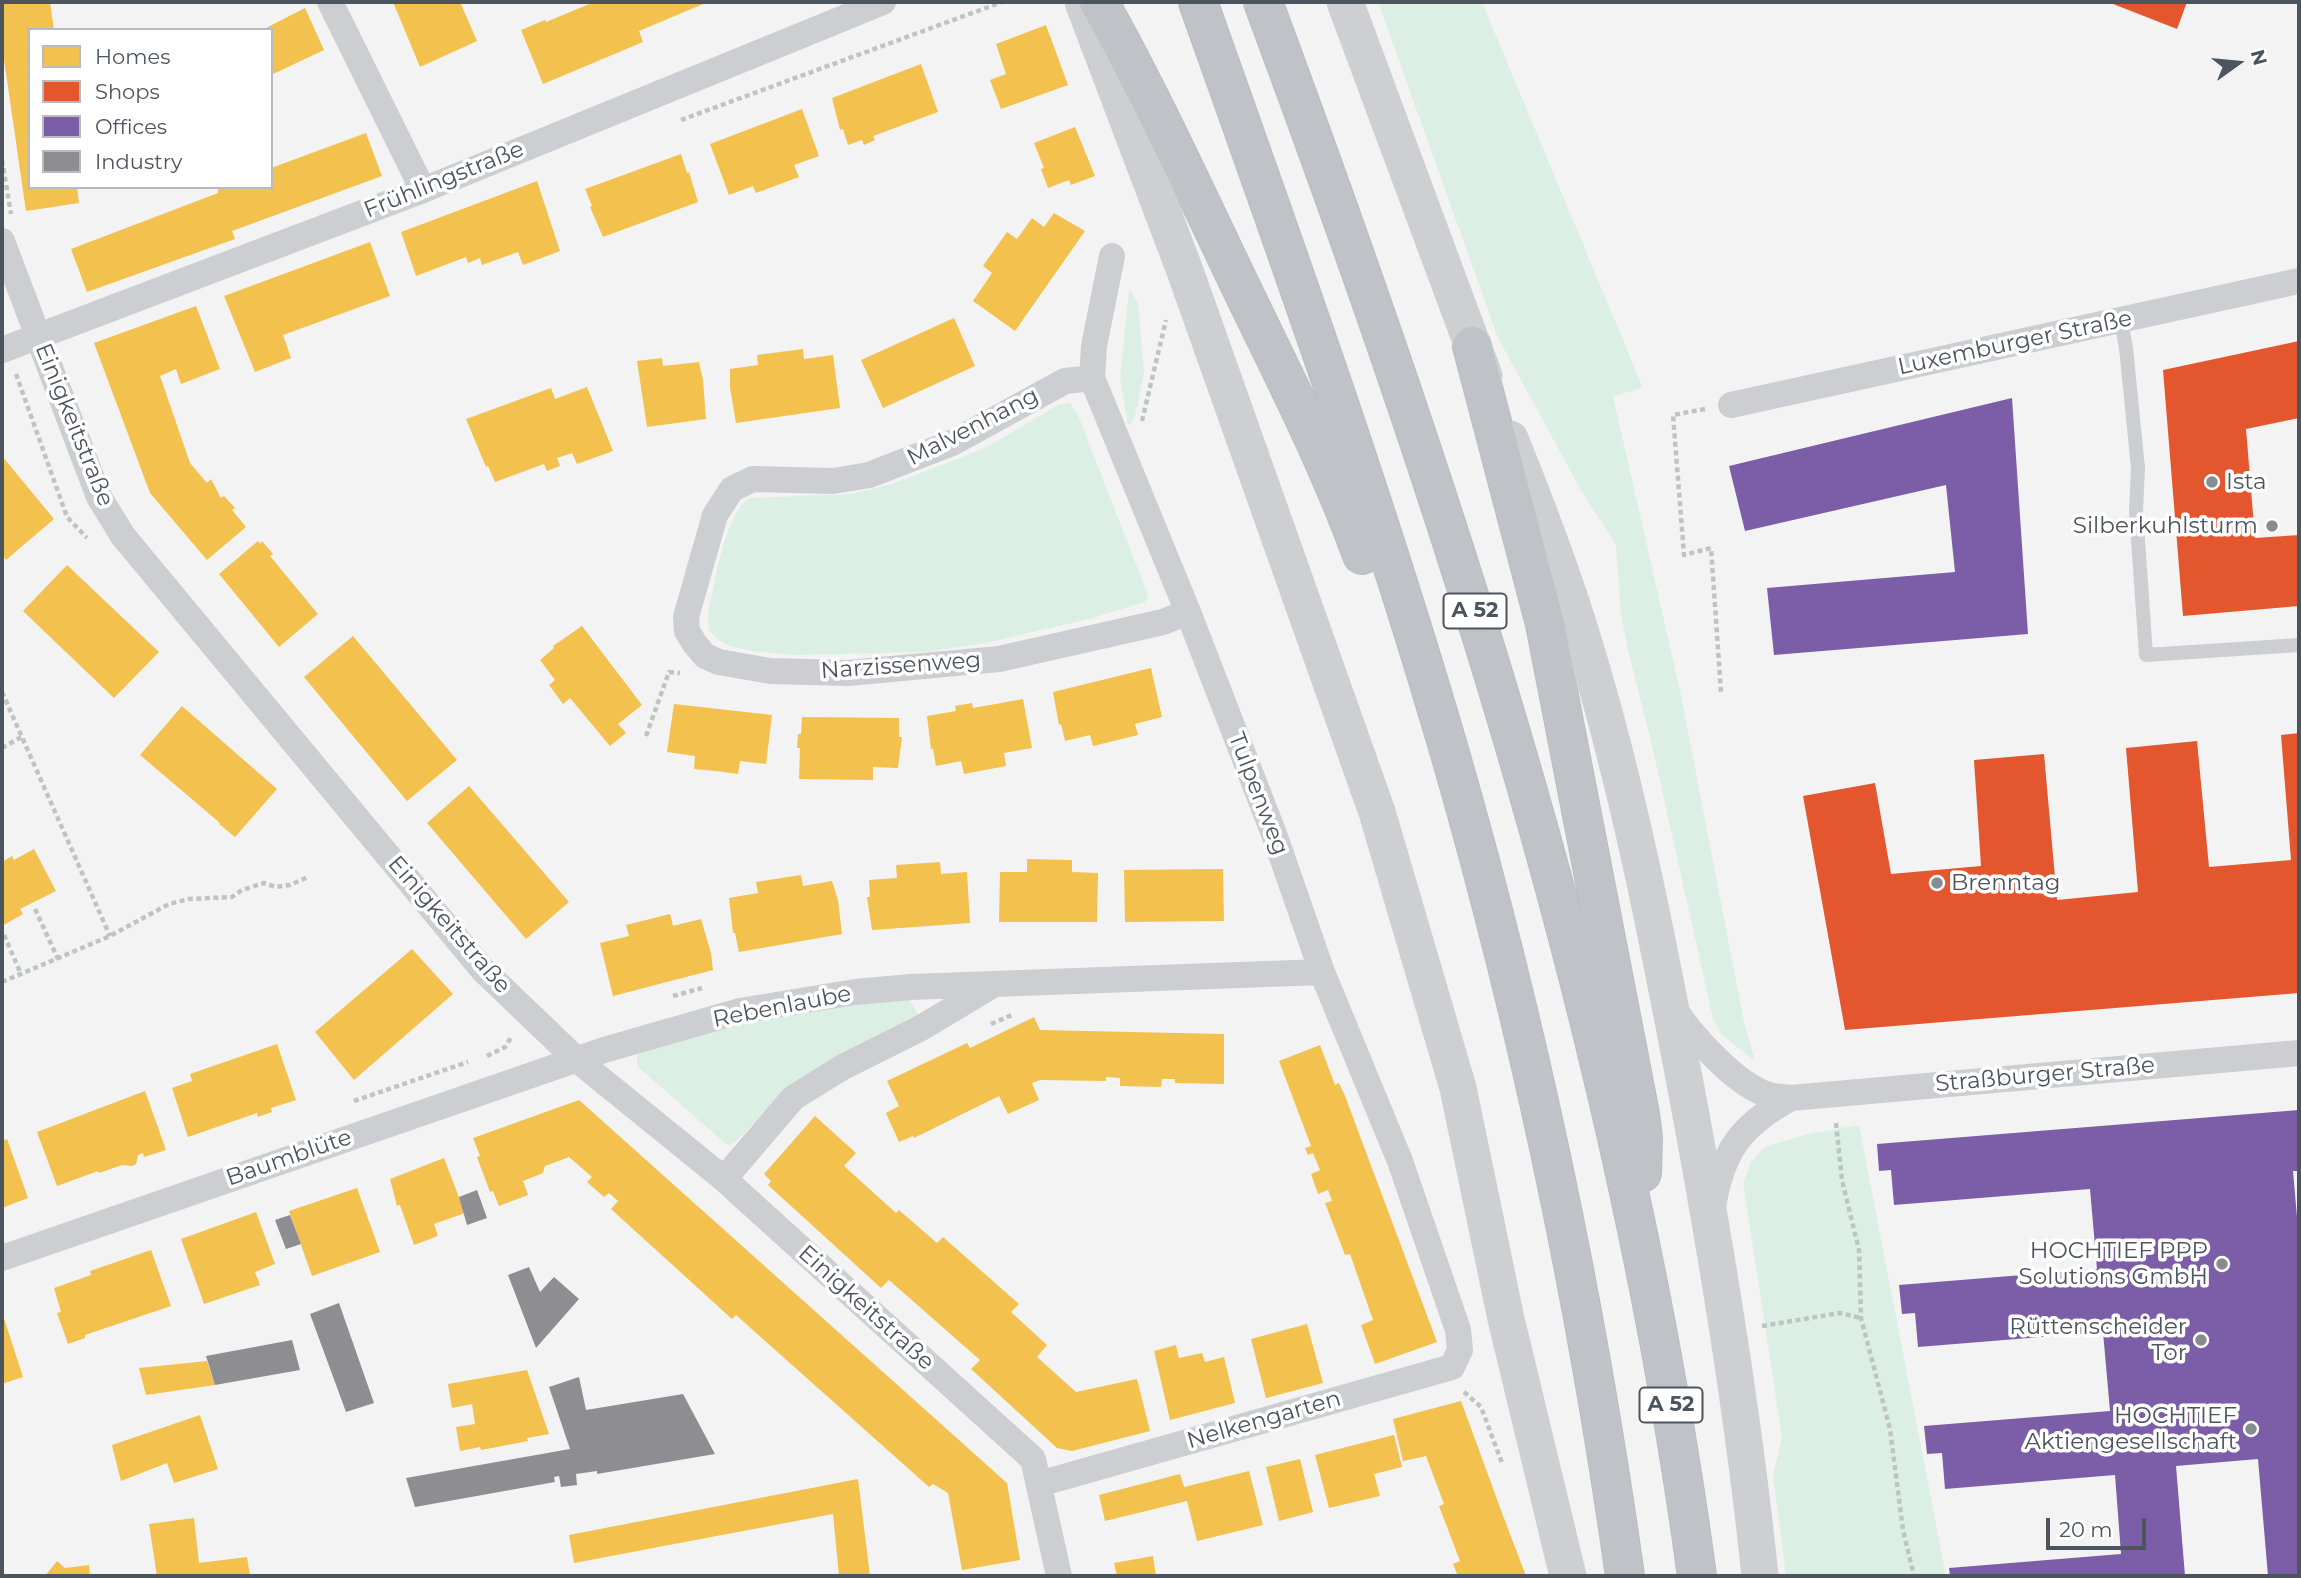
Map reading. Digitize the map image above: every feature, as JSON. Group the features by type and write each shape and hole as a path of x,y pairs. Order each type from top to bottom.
{"highway":[{"path":"1100,2 1132,60 1324,459 1394,638 1450,755"},
{"name":"A 52","path":"1198,2 1340,403 1450,755 1489,896 1552,1154 1605,1434 1625,1576"},
{"name":"A 52","path":"1263,2 1384,336 1483,637 1573,958 1639,1235 1673,1418 1697,1576"},
{"path":"1472,346 1545,624 1598,887 1640,1114 1643,1147 1639,1235"}],"main road":[{"path":"1083,2 1185,271 1377,812 1458,1088 1506,1319 1568,1576"},
{"path":"1345,2 1472,346 1542,519 1585,644 1607,721 1670,1001 1711,1221 1748,1466 1760,1576"}],"street":[{"path":"330,2 423,190"},
{"name":"Frühlingstraße","path":"2,350 423,190 883,2"},
{"name":"Einigkeitstraße","path":"2,241 99,497 123,536 482,969 576,1059 724,1180 1033,1459 1059,1576"},
{"name":"Tulpenweg","path":"1112,256 1094,346 1092,378 1188,612 1274,834 1322,972 1400,1161 1458,1330 1460,1350 1452,1367"},
{"name":"Luxemburger Straße","path":"1731,405 2299,281"},
{"name":"Malvenhang","path":"701,568 715,515 732,489 753,479 833,481 869,475 952,443 1065,381 1092,378"},
{"name":"Narzissenweg","path":"701,568 686,617 687,631 695,644 705,656 719,662 771,671 848,673 999,659 1163,622 1188,612"},
{"name":"Rebenlaube","path":"576,1059 740,1011 855,992 911,987 1322,972"},
{"name":"Rebenlaube","path":"724,1180 793,1098 843,1068 921,1028 994,984"},
{"name":"Straßburger Straße","path":"1670,1001 1696,1038 1742,1080 1767,1095 1791,1098 2299,1053"},
{"name":"Baumblüte","path":"2,1258 576,1059"},
{"name":"Straßburger Straße","path":"1711,1221 1716,1189 1730,1152 1744,1131 1763,1112 1791,1098"},
{"name":"Nelkengarten","path":"1039,1484 1452,1367"}],"lane":[{"path":"2121,321 2137,468 2136,511 2146,655 2299,645"}],"path":[{"path":"1122,448 1136,444 1163,326 1185,271"},
{"path":"1721,692 1712,548 1684,555 1673,415 1731,405"},
{"path":"646,736 669,672 681,673"},
{"path":"2,692 110,936"},
{"path":"2,748 23,736"},
{"path":"2,982 110,936 169,904 232,897 242,890 264,883 276,887 290,885 308,877"},
{"path":"35,909 58,959"},
{"path":"4,935 21,974"},
{"path":"1836,1123 1844,1188 1859,1250 1861,1318 1890,1429 1903,1530 1914,1576"},
{"path":"1756,1327 1840,1313 1861,1318"},
{"path":"1452,1367 1460,1388 1456,1396"}],"green space":[{"path":"1378,2 1482,2 1643,388 1613,396 1681,695 1744,1022 1755,1061 1722,1035 1713,1019 1628,650 1621,615 1616,545 1582,492 1498,338"},
{"path":"1129,289 1138,302 1144,374 1134,420 1128,426 1120,378"},
{"path":"1070,403 1078,415 1148,595 1145,602 1089,619 986,643 927,652 793,655 751,651 727,645 709,630 708,616 721,552 733,520 749,498 852,494 895,483 985,448 1060,404"},
{"path":"909,999 921,1019 788,1087 735,1143 727,1145 637,1066 637,1055 664,1042 694,1034 831,1008"},
{"path":"1859,1125 1946,1576 1786,1576 1773,1476 1782,1437 1743,1183 1751,1162 1766,1146 1813,1133"}],"building: Homes":[{"path":"2,2 50,2 54,28 28,28 28,189 77,189 79,203 26,211 2,46"},
{"path":"393,2 460,2 477,41 420,67"},
{"path":"594,2 708,2 639,31 643,42 543,84 521,30"},
{"path":"305,8 324,50 273,74 273,28 266,28"},
{"path":"1046,25 1068,85 1001,109 990,80 1006,74 996,44"},
{"path":"921,64 938,112 873,136 875,140 864,145 862,140 848,145 843,129 840,130 832,98"},
{"path":"802,109 819,156 794,165 799,177 756,193 753,186 729,195 710,144"},
{"path":"1075,127 1095,176 1071,185 1069,180 1048,188 1041,169 1044,168 1034,143"},
{"path":"366,133 382,176 232,231 235,239 87,292 71,249 218,193 218,189 273,189 273,167"},
{"path":"681,154 698,202 603,237 585,189"},
{"path":"537,181 560,251 523,265 518,252 482,265 480,258 468,263 466,257 416,276 401,232"},
{"path":"1054,213 1085,231 1015,331 973,301 992,273 983,266 1007,232 1017,239 1032,218 1044,227"},
{"path":"370,242 390,296 283,335 291,358 255,372 224,296"},
{"path":"196,306 220,369 181,384 176,369 160,376 190,463 207,483 211,479 221,498 224,496 235,508 232,510 246,527 207,560 150,493 94,343"},
{"path":"954,318 975,366 883,408 861,360"},
{"path":"803,349 804,359 833,355 840,408 736,423 730,369 758,365 757,355"},
{"path":"662,358 663,366 699,362 706,419 647,427 637,361"},
{"path":"587,387 613,451 577,464 572,453 557,458 560,466 547,471 544,464 495,482 466,419 551,388 555,399"},
{"path":"2,456 54,519 6,560 2,554"},
{"path":"258,541 260,544 262,541 273,554 270,556 318,614 279,647 219,574"},
{"path":"67,565 159,652 114,698 23,611"},
{"path":"582,626 642,705 618,724 626,733 610,746 570,698 563,704 549,685 555,680 540,660 553,646"},
{"path":"353,636 457,760 407,801 304,677"},
{"path":"1151,668 1162,717 1135,724 1138,735 1093,746 1090,735 1065,741 1053,692"},
{"path":"1023,699 1032,748 1004,753 1006,766 964,774 961,761 936,766 927,716 956,711 955,706 972,703 973,708"},
{"path":"674,704 772,715 766,764 740,761 738,774 694,769 695,756 667,752"},
{"path":"182,706 277,789 235,837 140,755"},
{"path":"802,717 899,718 899,737 902,737 898,768 873,767 873,780 799,779 800,748 797,748"},
{"path":"469,786 569,902 526,939 427,823"},
{"path":"34,849 56,891 20,909 23,914 2,926 2,862 12,856 14,860"},
{"path":"1027,859 1072,860 1072,872 1098,873 1097,922 999,922 1000,872 1027,872"},
{"path":"940,862 941,874 967,872 970,923 872,930 867,897 870,897 869,880 897,878 896,865"},
{"path":"1223,869 1224,921 1125,922 1124,870"},
{"path":"801,875 803,886 832,881 838,900 842,934 739,952 733,933 729,898 758,893 756,882"},
{"path":"670,914 673,926 701,919 713,970 613,996 600,943 629,936 626,925"},
{"path":"412,949 453,994 354,1080 315,1032"},
{"path":"1034,1017 1040,1030 1224,1034 1224,1084 1175,1083 1175,1079 1162,1079 1161,1087 1120,1086 1120,1078 1106,1077 1106,1081 1040,1080 1032,1083 1039,1100 1008,1114 999,1096 914,1138 913,1136 899,1142 886,1113 899,1106 887,1081 967,1043 970,1048"},
{"path":"277,1044 296,1100 271,1108 272,1112 258,1117 257,1113 188,1137 172,1088 192,1081 190,1074"},
{"path":"1320,1045 1335,1085 1339,1083 1345,1096 1437,1342 1375,1364 1361,1325 1373,1320 1350,1254 1345,1255 1325,1203 1332,1201 1328,1190 1318,1194 1311,1174 1320,1170 1313,1153 1308,1155 1305,1148 1311,1146 1279,1061"},
{"path":"145,1091 166,1150 144,1157 143,1153 138,1155 136,1164 132,1166 122,1165 99,1173 98,1171 57,1186 37,1132"},
{"path":"579,1100 1007,1483 1020,1560 962,1570 948,1493 933,1484 929,1487 736,1315 732,1319 611,1209 618,1201 609,1193 604,1197 587,1182 592,1177 569,1157 545,1166 543,1173 523,1181 528,1195 499,1206 493,1191 490,1192 473,1138"},
{"path":"815,1116 856,1153 844,1166 896,1213 899,1210 937,1243 943,1237 1019,1304 1011,1312 1047,1345 1037,1357 1076,1392 1137,1379 1150,1431 1072,1451 1057,1448 971,1369 980,1360 889,1280 881,1288 768,1185 771,1181 764,1174"},
{"path":"7,1139 28,1198 2,1208 2,1141"},
{"path":"444,1158 465,1213 434,1224 438,1236 414,1245 400,1205 397,1206 390,1179"},
{"path":"357,1188 380,1252 312,1276 289,1211"},
{"path":"256,1212 275,1264 255,1272 260,1285 204,1304 181,1239"},
{"path":"151,1250 171,1306 85,1335 85,1338 68,1344 57,1313 61,1312 54,1288 91,1275 90,1271"},
{"path":"2,1312 23,1377 2,1384"},
{"path":"1307,1324 1323,1383 1266,1398 1251,1339"},
{"path":"1176,1345 1179,1358 1202,1353 1205,1362 1224,1357 1235,1403 1170,1420 1154,1351"},
{"path":"207,1361 215,1385 146,1395 139,1368"},
{"path":"527,1370 549,1434 481,1450 480,1447 460,1451 456,1427 475,1424 472,1404 452,1408 448,1384"},
{"path":"1461,1401 1526,1576 1458,1576 1453,1564 1460,1561 1439,1506 1444,1504 1426,1456 1403,1461 1393,1419"},
{"path":"200,1415 218,1469 174,1483 167,1463 121,1481 112,1445"},
{"path":"1394,1435 1402,1467 1374,1474 1380,1496 1329,1508 1315,1455"},
{"path":"1300,1459 1313,1512 1279,1521 1266,1467"},
{"path":"1249,1471 1263,1525 1197,1541 1187,1501 1105,1521 1099,1495 1180,1474 1184,1487"},
{"path":"858,1479 870,1576 839,1576 833,1514 574,1563 569,1535"},
{"path":"194,1518 199,1563 247,1557 250,1576 157,1576 149,1524"},
{"path":"1153,1556 1156,1576 1117,1576 1114,1563"},
{"path":"57,1561 65,1568 89,1565 90,1576 45,1576"}],"building: Shops":[{"path":"2108,2 2187,2 2177,29"},
{"name":"Ista","path":"2299,341 2299,418 2246,429 2255,538 2299,535 2299,606 2183,616 2163,370"},
{"name":"Brenntag","path":"2299,733 2299,993 1845,1030 1803,796 1875,783 1891,874 1981,866 1974,760 2044,754 2057,900 2138,892 2126,748 2197,741 2209,867 2291,860 2281,735"}],"building: Offices":[{"path":"2012,398 2028,634 1774,655 1767,588 1955,572 1946,485 1745,531 1729,466"},
{"name":"Rüttenscheider Tor","path":"2299,1110 2299,1171 2293,1171 2299,1240 2299,1576 2268,1576 2258,1459 2176,1466 2185,1576 1950,1576 1949,1568 2121,1554 2115,1475 1945,1489 1942,1453 1927,1454 1924,1426 2110,1411 2103,1332 1918,1347 1915,1313 1902,1314 1899,1285 2097,1269 2090,1189 1894,1205 1891,1170 1879,1171 1877,1144"}],"building: Industry":[{"path":"477,1190 487,1218 467,1225 459,1197"},
{"path":"290,1215 301,1244 286,1249 275,1220"},
{"path":"529,1267 540,1292 554,1277 579,1299 536,1348 508,1275"},
{"path":"339,1303 374,1403 346,1412 310,1314"},
{"path":"292,1340 300,1370 215,1385 206,1356"},
{"path":"579,1377 586,1410 683,1394 715,1454 597,1474 597,1471 576,1474 577,1485 561,1487 559,1476 554,1477 555,1482 415,1507 406,1478 570,1449 549,1387"}],"place":[{"name":"Ista","path":"2212,482"},
{"name":"Silberkuhlsturm","path":"2272,526"},
{"name":"Brenntag","path":"1937,883"},
{"name":"HOCHTIEF PPP Solutions GmbH","path":"2222,1264"},
{"name":"Rüttenscheider Tor","path":"2201,1340"},
{"name":"HOCHTIEF Aktiengesellschaft","path":"2251,1429"}]}
